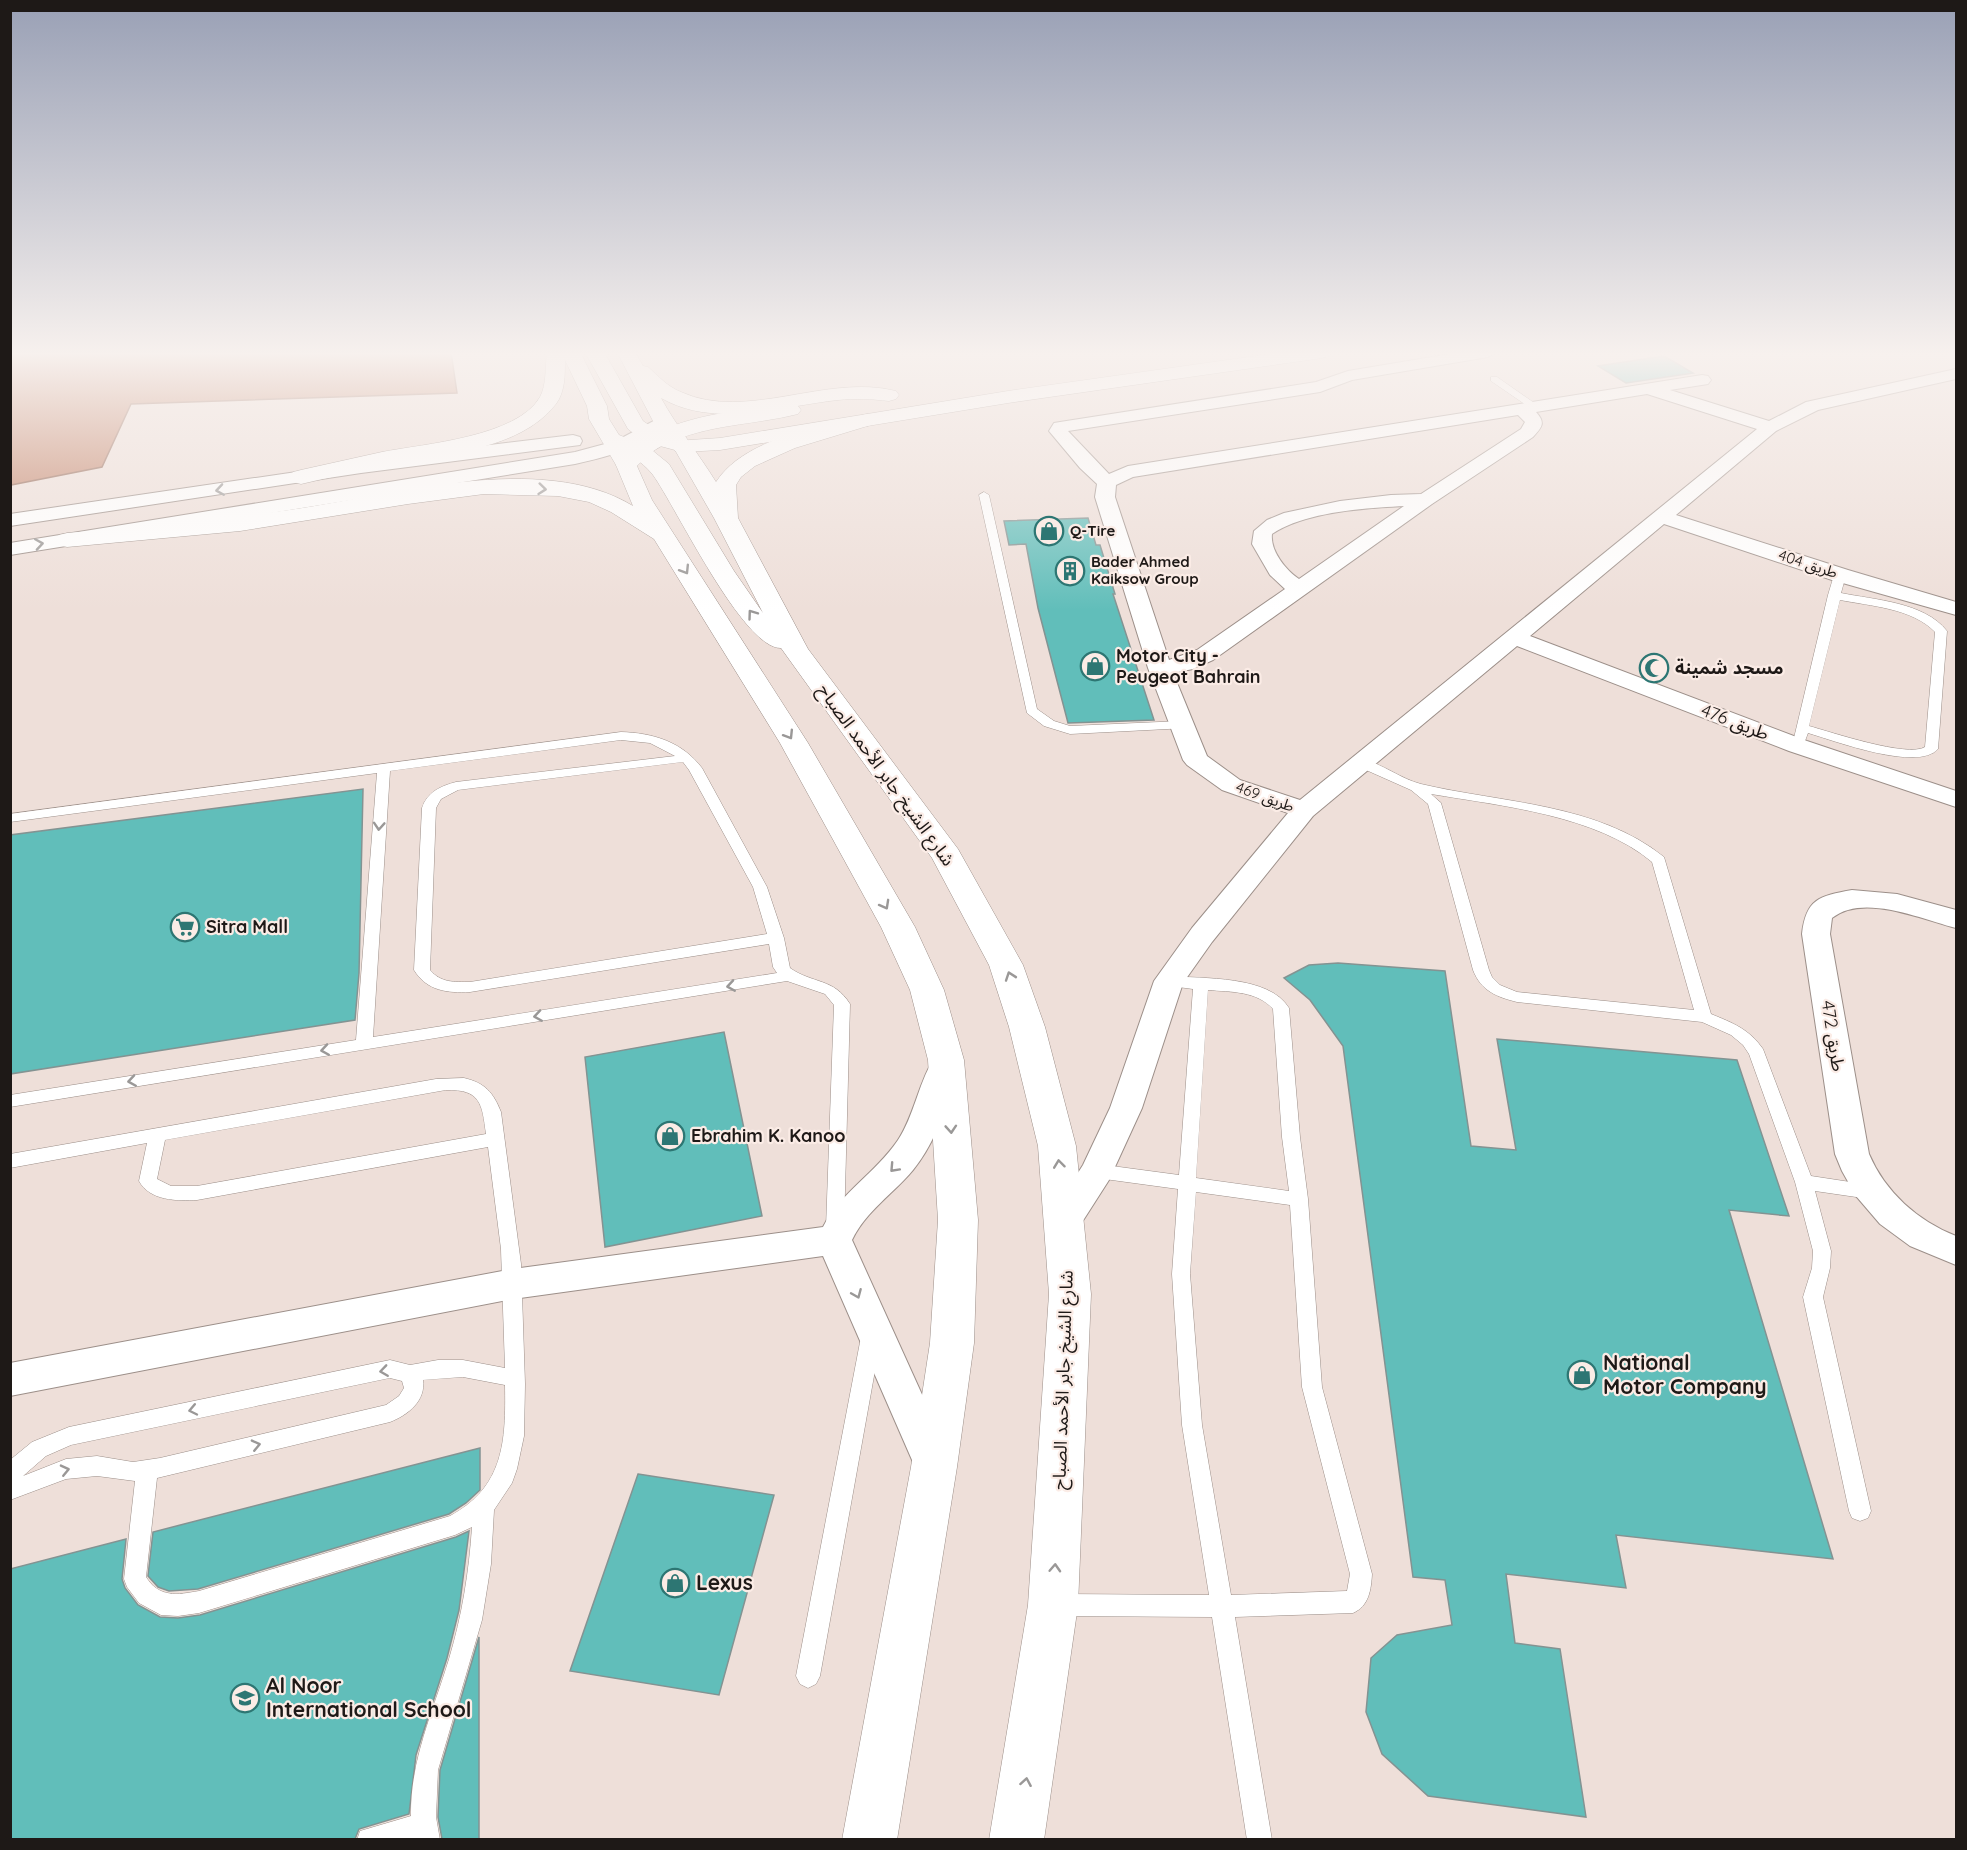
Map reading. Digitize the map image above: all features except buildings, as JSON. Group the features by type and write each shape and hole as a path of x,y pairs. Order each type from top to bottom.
{"main road":[{"path":"301,477 482,438"},
{"name":"شارع الشيخ جابر الأحمد الصباح","path":"637,438 644,442 726,518 796,651 947,856 1006,965 1027,1027 1057,1146 1070,1294 1053,1605 1016,1839"},
{"path":"642,438 722,571 754,618 765,630 796,651"},
{"name":"شارع الشيخ جابر الأحمد الصباح","path":"643,438 641,500 794,743 897,927 927,990 946,1060 958,1220 952,1344 934,1467 869,1839"},
{"path":"644,442 656,438"},
{"path":"644,442 711,445 753,438"},
{"path":"726,518 725,486 734,472 750,460 783,445 805,438"},
{"path":"67,540 184,530 297,516 412,497 512,487 566,491 595,497 617,505 666,539"}],"street":[{"path":"1064,438 1094,473 1107,482 1128,472 1335,438"},
{"path":"1160,668 1185,664 1205,655 1425,500 1517,438"},
{"path":"1065,1220 1097,1172 1126,1108 1169,981 1202,935 1304,810 1756,438"},
{"path":"10,520 563,441 644,442"},
{"path":"10,549 511,470 644,442"},
{"name":"طريق 469","path":"1107,482 1105,497 1160,668 1196,760 1231,785 1304,810"},
{"path":"1300,588 1282,577 1262,545 1262,534 1270,525 1295,516 1396,499 1425,500"},
{"path":"10,529 129,504"},
{"name":"طريق 404","path":"1660,516 1837,585 1956,609"},
{"name":"طريق 476","path":"1516,638 1800,737 1956,799"},
{"name":"طريق 472","path":"1956,919 1896,902 1863,898 1835,902 1818,915 1816,934 1852,1154 1858,1173 1870,1192 1890,1212 1914,1231 1956,1251"},
{"path":"834,1240 852,1209 903,1159 915,1140 946,1060"},
{"path":"10,1380 513,1284 834,1240"},
{"path":"834,1240 934,1467"}],"lane":[{"path":"984,495 1031,710 1039,719 1053,727 1070,730 1182,725"},
{"path":"1837,585 1918,615 1937,625 1941,631 1930,749 1924,754 1899,754 1800,737 1837,585"},
{"path":"10,818 621,736 644,736 666,743 695,768 760,887 776,938 781,967 788,976 797,981 830,990 842,1004 834,1240"},
{"path":"687,759 456,786 440,793 430,802 429,808 422,970 433,983 444,987 470,987 776,938"},
{"path":"1362,763 1416,787 1517,805 1582,822 1636,841 1652,851 1659,860 1704,1017"},
{"path":"364,1044 384,768"},
{"path":"1416,787 1434,803 1481,970 1488,984 1516,997 1704,1017 1737,1031 1749,1041 1757,1053 1804,1182 1822,1251 1821,1268 1813,1297 1860,1511"},
{"path":"10,1101 788,976"},
{"path":"1053,1605 1220,1606 1353,1602 1360,1591 1361,1574 1312,1387 1299,1199 1291,1137 1281,1008 1270,996 1244,988 1201,982 1169,981"},
{"path":"1201,982 1181,1274 1192,1425 1260,1839"},
{"path":"10,1161 458,1083 475,1087 488,1096 509,1232 513,1284 515,1379 514,1425 506,1468 493,1495 483,1507 455,1525 199,1602 177,1606 158,1603 143,1593 135,1579 147,1470"},
{"path":"157,1136 148,1181 159,1191 176,1194 197,1193 495,1139"},
{"path":"1097,1172 1186,1182 1299,1199"},
{"path":"1804,1182 1870,1192"},
{"path":"808,1676 872,1329"},
{"path":"409,1374 436,1367 463,1366 515,1379"},
{"path":"10,1473 39,1449 69,1436 380,1371 400,1369 409,1374 414,1382 414,1390 409,1401 400,1409 390,1413 147,1470 134,1472 97,1466 66,1469 10,1490"},
{"path":"369,1839 426,1832 425,1780 433,1737 460,1659 470,1622 482,1537 483,1507"}],"shaded area":[{"path":"11,438 115,438 102,467 11,485"}],"place":[{"name":"Q-Tire","path":"1049,531"},
{"name":"Bader Ahmed Kaiksow Group","path":"1070,571"},
{"name":"Motor City - Peugeot Bahrain","path":"1095,666"},
{"name":"مسجد شمينة","path":"1654,668"},
{"name":"Sitra Mall","path":"185,927"},
{"name":"Ebrahim K. Kanoo","path":"670,1136"},
{"name":"National Motor Company","path":"1582,1375"},
{"name":"Lexus","path":"675,1583"},
{"name":"Al Noor International School","path":"245,1698"}]}
